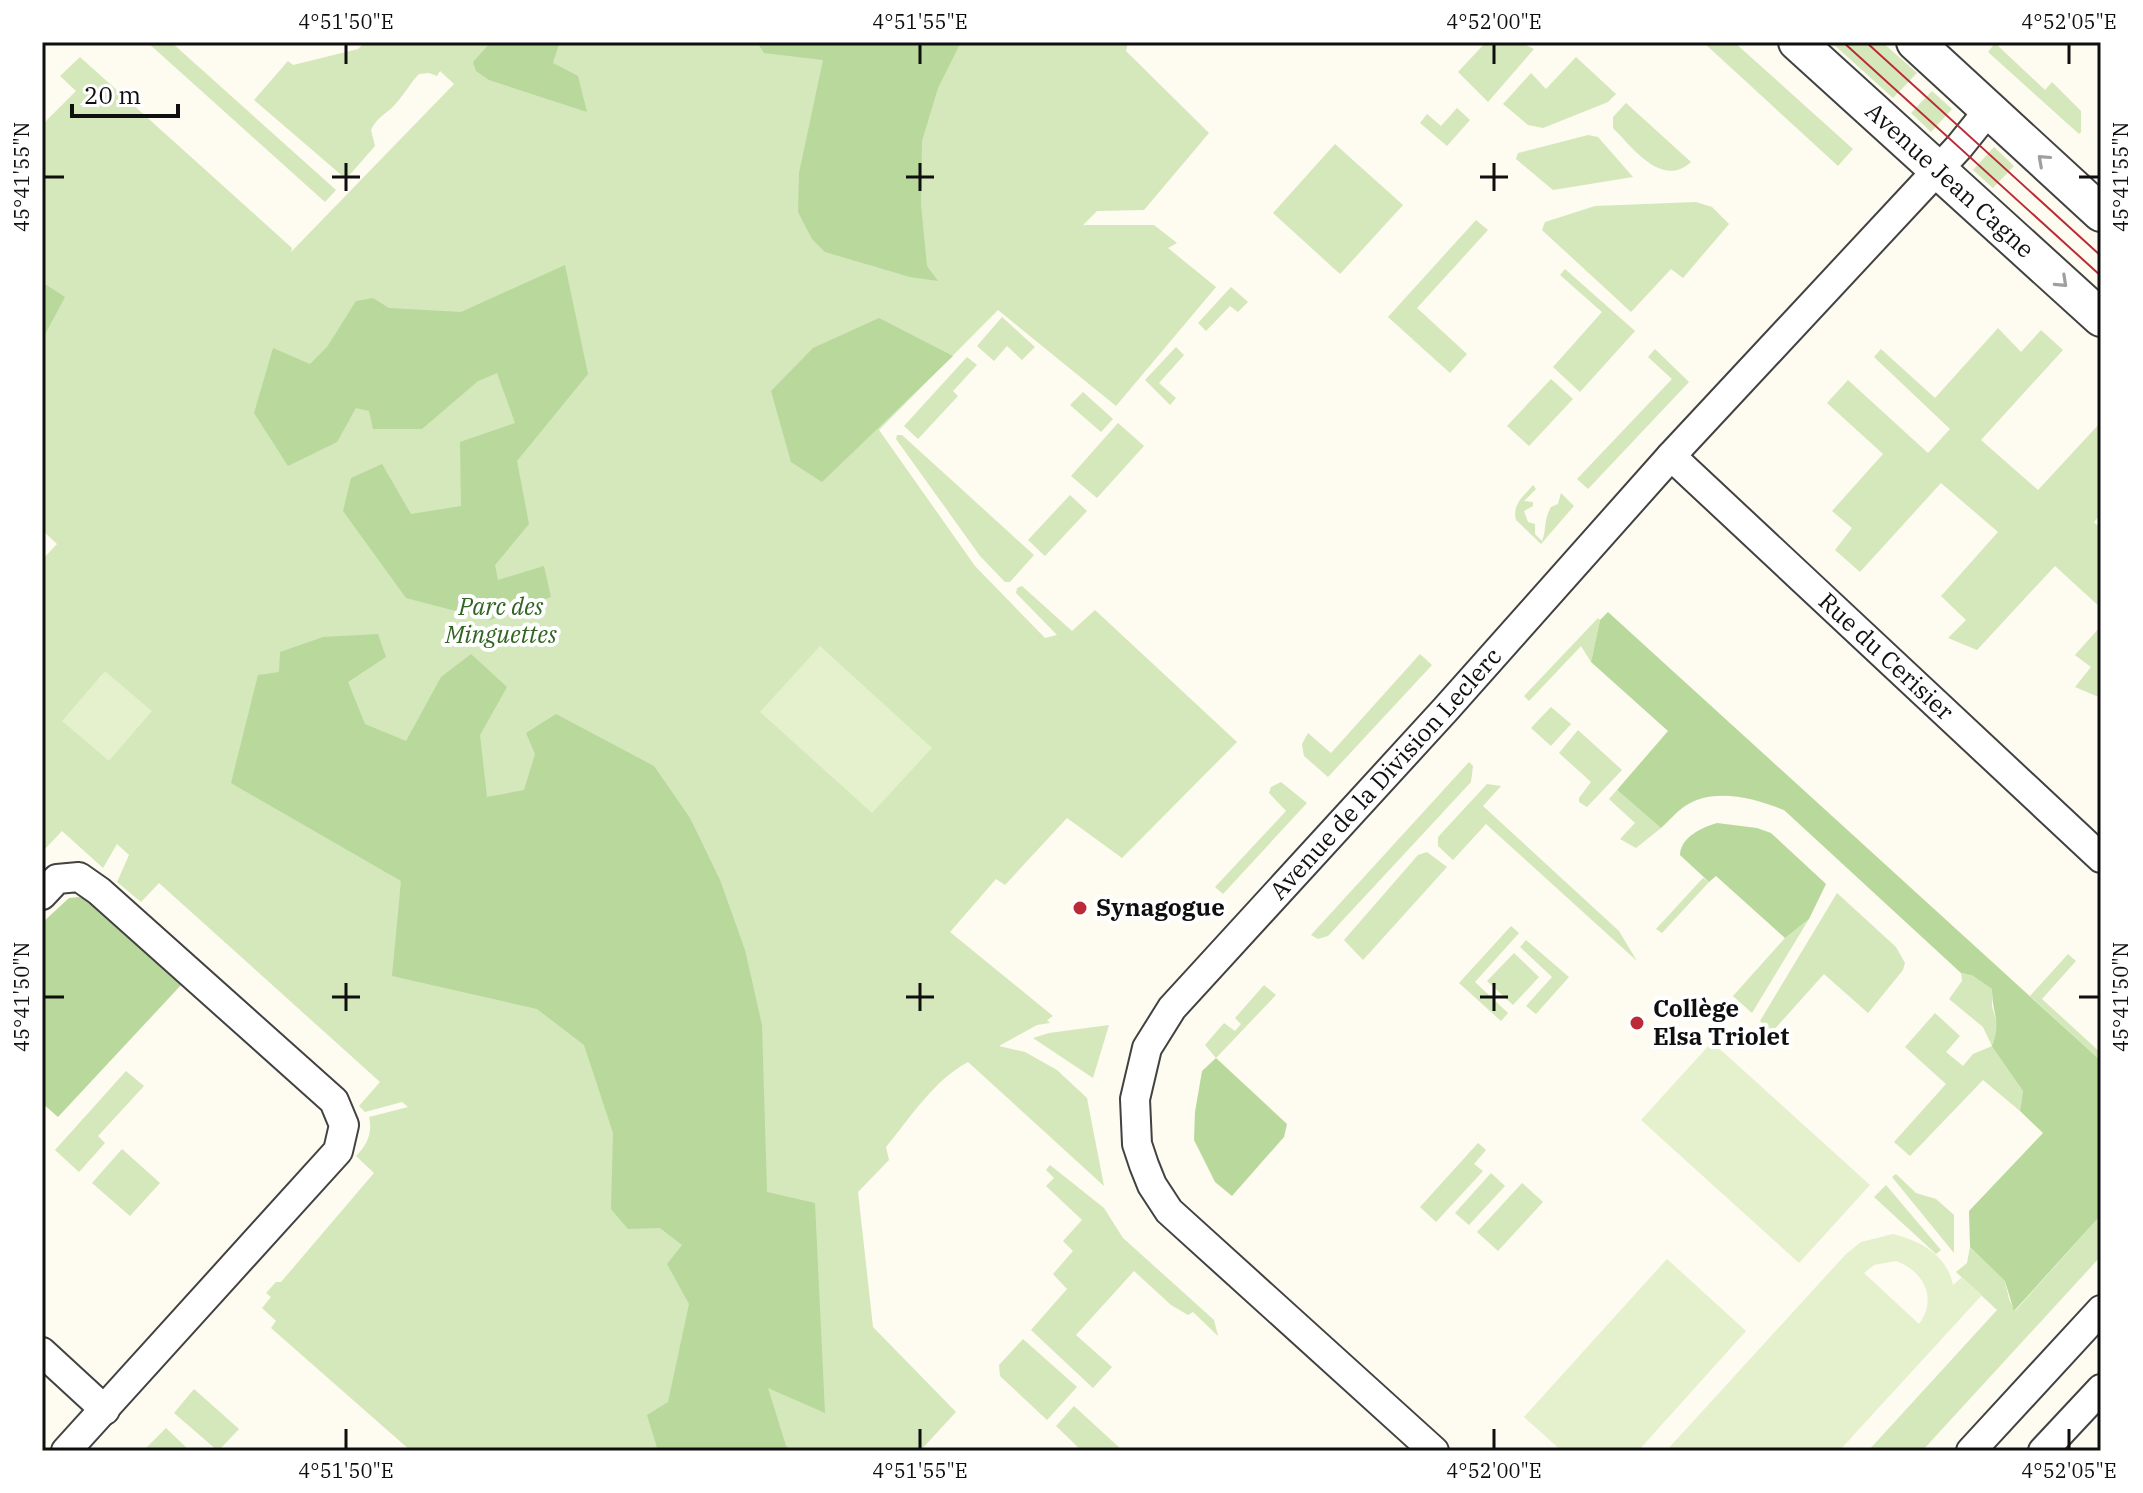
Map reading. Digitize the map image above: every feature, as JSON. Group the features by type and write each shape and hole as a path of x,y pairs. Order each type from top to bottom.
{"street":[{"name":"Avenue Jean Cagne","path":"1797,42 2101,318"},
{"path":"1915,42 2101,213"},
{"name":"Avenue de la Division Leclerc","path":"1434,1451 1169,1211 1152,1185 1137,1144 1135,1099 1147,1048 1172,1008 1445,710 1671,456 1959,147 1988,111"},
{"name":"Rue du Cerisier","path":"1671,456 2101,858"},
{"path":"42,895 57,879 79,877 99,891 334,1101 344,1125 338,1151 66,1451"},
{"path":"1971,1451 2101,1310"},
{"path":"42,1352 105,1410"},
{"path":"2043,1451 2101,1389"}],"green space":[{"path":"147,42 171,42 336,190 325,202"},
{"name":"Parc des Minguettes","path":"365,42 1128,42 1126,51 1209,133 1144,210 1097,211 1083,225 1154,225 1177,243 1168,248 1216,287 1116,406 998,310 879,430 975,566 1045,638 1057,635 1016,593 1017,588 1022,586 1072,631 1095,610 1237,742 1122,858 1067,818 1005,885 996,879 950,932 1053,1016 1047,1020 1050,1023 1037,1025 999,1046 1025,1052 1057,1070 1087,1098 1104,1186 968,1062 933,1089 886,1147 889,1160 858,1192 873,1327 956,1412 920,1451 411,1451 271,1328 276,1321 262,1308 271,1297 266,1293 276,1282 281,1282 374,1173 356,1156 368,1138 369,1117 408,1107 402,1102 365,1112 359,1106 380,1082 159,883 141,902 117,882 129,855 117,844 103,868 62,831 42,852 42,560 57,544 42,530 42,125 76,91 60,76 80,57 292,248 291,252 454,84 440,71 437,76 419,74 395,105 374,125 371,130 375,146 346,179 254,100 288,61 293,65 358,49"},
{"path":"491,42 565,42 559,44 553,63 578,76 587,112 489,80 476,71 473,62"},
{"path":"757,42 961,42 938,88 922,141 921,205 927,266 938,281 910,277 825,252 812,239 798,212 799,173 823,60 764,53"},
{"path":"1486,42 1519,42 1534,49 1488,102 1458,72"},
{"path":"1703,42 1734,42 1853,149 1838,166"},
{"path":"1831,42 1882,42 1917,73 1893,98"},
{"path":"1995,43 2045,90 2052,82 2081,111 2079,134 1988,52"},
{"path":"1576,57 1616,94 1608,102 1543,128 1528,125 1503,104 1531,73 1546,89"},
{"path":"1932,91 1952,109 1931,132 1911,113"},
{"path":"1626,103 1691,162 1669,171 1638,154 1613,128 1613,117"},
{"path":"1457,108 1470,120 1447,146 1420,123 1427,114 1441,126"},
{"path":"1588,135 1598,137 1633,177 1553,190 1516,159 1518,153"},
{"path":"1335,144 1403,205 1340,274 1273,213"},
{"path":"1994,147 2014,166 1993,188 1973,170"},
{"path":"1696,202 1712,207 1729,224 1683,278 1671,269 1631,312 1542,230 1545,222 1595,206"},
{"path":"1476,220 1488,230 1417,308 1467,354 1450,373 1388,317"},
{"path":"565,265 588,374 517,461 529,524 495,565 498,580 544,566 551,597 490,620 406,598 343,511 351,478 382,464 411,514 461,506 460,442 515,423 497,373 478,381 422,429 373,429 369,411 356,408 337,442 288,466 254,413 273,348 310,364 327,347 356,301 373,298 389,308 461,312"},
{"path":"1565,269 1635,331 1580,392 1553,367 1602,312 1560,275"},
{"path":"42,282 65,297 42,340"},
{"path":"1231,287 1248,302 1238,312 1230,306 1206,331 1198,323"},
{"path":"1002,317 1035,347 1022,360 1007,346 994,361 977,346"},
{"path":"879,318 953,356 822,482 791,462 771,391 813,348"},
{"path":"1998,328 2021,352 2041,330 2063,350 1981,440 2038,490 2101,422 2101,514 2094,522 2101,529 2101,608 2055,566 1977,650 1948,638 1966,620 1941,596 1998,532 1941,483 1860,572 1835,550 1852,528 1832,511 1883,454 1827,403 1848,380 1928,453 1950,429 1874,357 1881,349 1935,398"},
{"path":"1176,347 1184,355 1159,383 1176,398 1170,405 1145,380"},
{"path":"1655,349 1689,382 1588,489 1577,479 1672,379 1648,357"},
{"path":"967,357 977,365 953,391 958,396 918,439 904,426"},
{"path":"1551,379 1573,399 1529,446 1507,426"},
{"path":"1083,392 1113,419 1101,432 1070,405"},
{"path":"1118,423 1144,446 1097,498 1071,476"},
{"path":"897,435 902,435 1034,555 1010,582 1005,582 980,556 896,439"},
{"path":"1533,485 1536,489 1524,501 1533,502 1533,506 1524,511 1528,522 1535,524 1535,534 1542,541 1549,512 1551,507 1558,504 1561,493 1574,506 1541,544 1516,520 1515,514 1520,501"},
{"path":"1070,495 1087,511 1045,556 1028,540"},
{"path":"1608,612 2101,1061 2101,1215 2014,1311 2005,1281 1970,1247 1969,1211 2043,1133 2020,1111 2023,1091 1992,1046 1996,1024 1992,989 1972,975 1961,973 1784,810 1747,798 1708,797 1685,806 1661,828 1617,790 1668,731 1591,662 1600,620"},
{"path":"1598,618 1591,662 1581,646 1529,701 1524,696"},
{"path":"2101,626 2101,698 2075,687 2091,667 2075,655"},
{"path":"378,634 386,657 348,682 365,724 406,741 441,677 471,654 507,687 480,735 487,797 524,790 535,754 526,733 556,714 654,766 690,818 720,880 745,950 762,1025 767,1192 815,1203 825,1413 768,1388 786,1446 792,1451 658,1451 647,1415 668,1402 689,1304 667,1264 682,1245 660,1228 628,1229 611,1209 613,1133 584,1045 537,1009 392,976 401,881 231,783 258,675 279,672 280,652 323,637"},
{"path":"820,646 932,748 872,813 760,712"},
{"path":"1420,654 1432,665 1328,777 1304,756 1302,744 1308,733 1331,753"},
{"path":"105,671 152,711 109,761 62,721"},
{"path":"1551,707 1571,724 1551,746 1531,728"},
{"path":"1578,730 1622,770 1587,807 1579,802 1579,798 1591,782 1559,753"},
{"path":"1469,762 1473,766 1471,782 1328,936 1318,939 1311,935"},
{"path":"1281,782 1307,803 1223,894 1215,887 1286,811 1269,793 1271,787"},
{"path":"1487,784 1501,786 1483,806 1619,931 1637,961 1486,824 1453,860 1438,846 1438,837"},
{"path":"1617,790 1661,828 1636,848 1620,839 1635,823 1609,799"},
{"path":"1717,823 1771,833 1826,884 1809,919 1785,938 1716,876 1709,882 1680,855 1688,838"},
{"path":"1427,852 1447,867 1363,960 1344,940 1418,855"},
{"path":"1703,878 1709,882 1662,933 1656,929"},
{"path":"1837,893 1896,947 1905,963 1903,970 1868,1013 1824,974 1772,1032 1760,1021"},
{"path":"69,898 92,901 182,984 58,1117 42,1103 42,923"},
{"path":"1809,919 1752,1013 1733,996 1785,938"},
{"path":"1511,926 1519,933 1475,982 1508,1013 1501,1021 1459,983"},
{"path":"1526,940 1569,977 1536,1014 1526,1006 1552,977 1520,947"},
{"path":"1514,953 1539,977 1513,1005 1487,981"},
{"path":"2068,954 2076,961 2042,999 2101,1053 2101,1061 2030,996"},
{"path":"1961,973 1972,974 1992,989 1992,1006 2011,1073 2023,1091 2020,1111 1983,1080 1910,1156 1894,1142 1946,1084 1905,1047 1935,1013 1960,1036 1946,1052 1963,1066 1973,1054 1992,1046 1983,1027 1949,999 1962,981"},
{"path":"1264,985 1276,995 1216,1058 1205,1045 1224,1023 1235,1031 1241,1024 1235,1018"},
{"path":"1109,1025 1093,1078 1033,1038 1049,1033"},
{"path":"1712,1042 1870,1185 1799,1263 1641,1120"},
{"path":"1216,1058 1287,1124 1284,1137 1232,1196 1215,1182 1194,1140 1202,1071"},
{"path":"126,1071 144,1086 98,1136 105,1143 79,1172 55,1150"},
{"path":"1478,1143 1486,1150 1474,1164 1483,1171 1436,1222 1420,1207"},
{"path":"122,1149 160,1183 130,1216 92,1183"},
{"path":"1050,1165 1104,1208 1123,1238 1214,1320 1218,1336 1193,1312 1188,1315 1171,1305 1134,1271 1076,1335 1112,1367 1093,1388 1031,1330 1067,1289 1053,1274 1073,1251 1063,1241 1082,1220 1046,1186 1054,1178 1046,1170"},
{"path":"1491,1173 1505,1186 1469,1225 1455,1213"},
{"path":"1896,1174 1916,1193 1936,1199 1954,1215 1954,1253 1892,1177"},
{"path":"1522,1183 1543,1202 1498,1251 1477,1232"},
{"path":"1886,1185 1941,1250 1936,1254 1874,1197"},
{"path":"2101,1215 2101,1256 1922,1451 1868,1451 1997,1310 1956,1272 1967,1263 1970,1247 2005,1281 2015,1311"},
{"path":"1893,1234 1923,1245 1945,1265 1953,1285 1962,1277 1982,1295 1839,1451 1666,1451 1846,1254 1861,1242","holes":["1896,1261 1921,1279 1925,1287 1927,1305 1919,1324 1864,1273 1874,1265"]},
{"path":"1667,1259 1746,1331 1638,1451 1562,1451 1524,1417"},
{"path":"1023,1339 1077,1387 1047,1420 1000,1376 999,1365"},
{"path":"194,1389 239,1429 218,1451 174,1413"},
{"path":"1074,1406 1123,1451 1082,1451 1056,1426"},
{"path":"166,1428 190,1451 143,1451"}],"tram line":[{"path":"1843,42 2101,276"},
{"path":"1866,42 2101,256"}],"place":[{"name":"Synagogue","path":"1080,908"},
{"name":"Collège Elsa Triolet","path":"1637,1023"}]}
